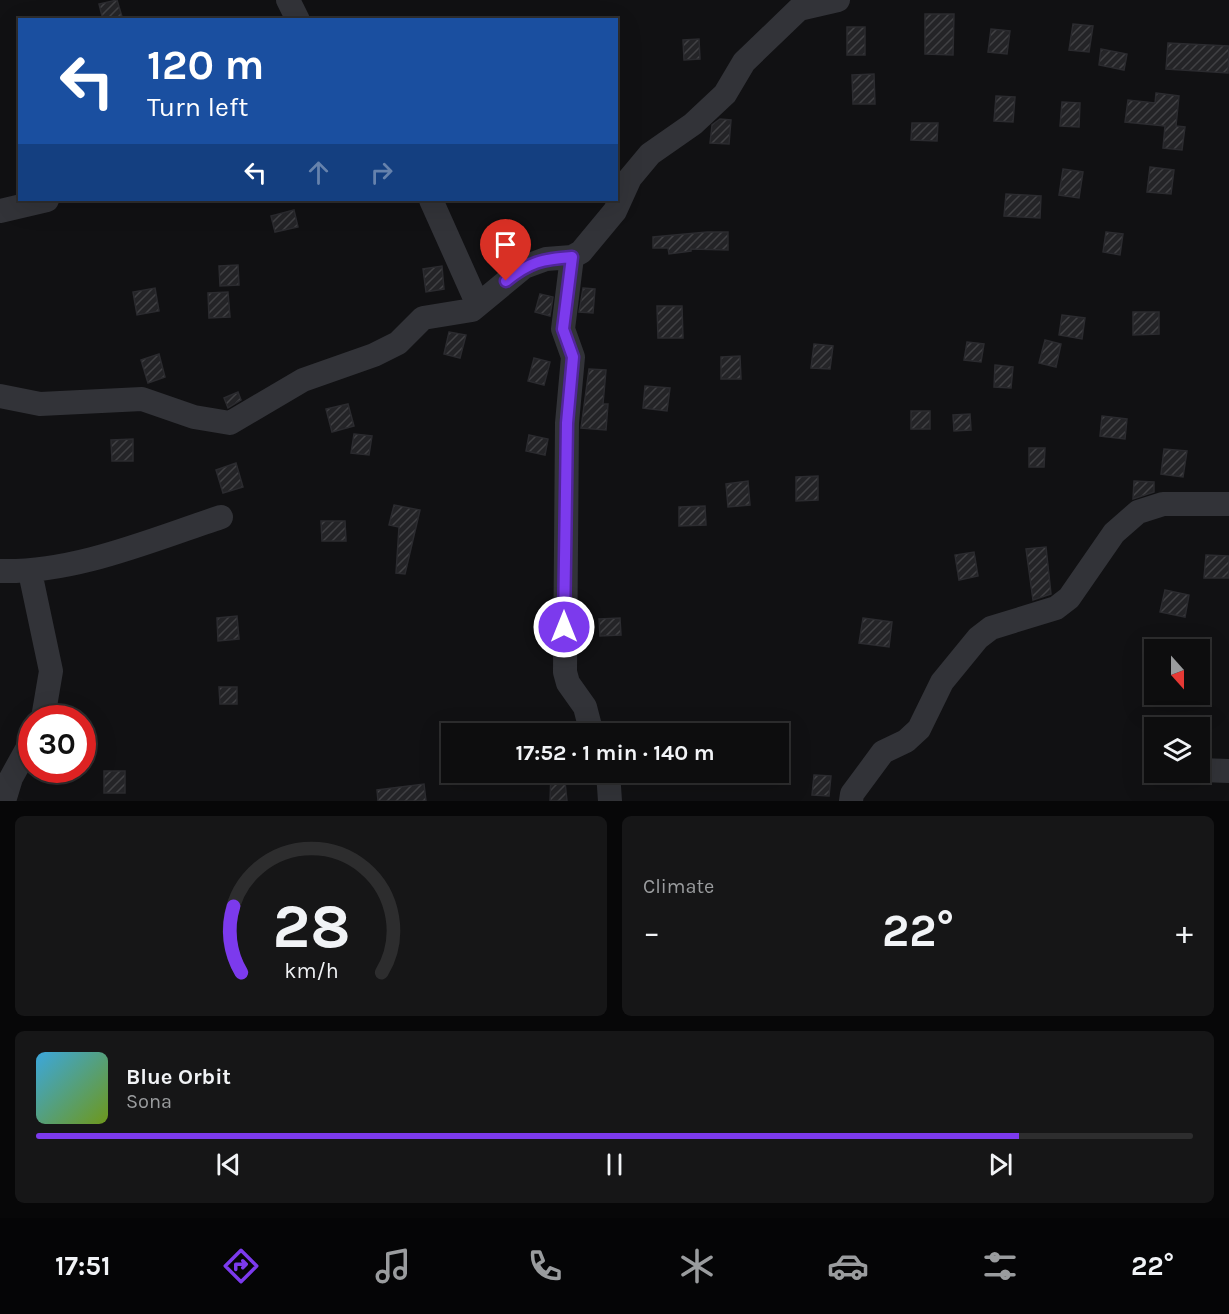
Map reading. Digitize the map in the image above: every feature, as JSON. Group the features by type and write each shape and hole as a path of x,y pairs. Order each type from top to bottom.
{"street":[{"path":"288,0 297,18"},
{"path":"0,396 40,404 142,399 194,417 230,423 303,380 374,355 398,343 423,318 472,310 524,267 546,259 572,257 581,252 615,211 630,178 650,154 693,124 725,94 744,62 799,9 838,0"},
{"path":"0,211 43,201"},
{"path":"431,201 478,305"},
{"path":"572,257 563,329 573,357 567,423 565,672 568,683 585,707 589,723"},
{"path":"851,801 852,794 883,752 906,741 919,729 942,682 978,638 991,628 1056,608 1069,598 1114,533 1138,512 1163,504 1229,504"},
{"path":"0,571 30,572 110,553 221,518"},
{"path":"30,572 51,671 45,705"},
{"path":"4,801 11,778 18,765"},
{"path":"1210,770 1229,771"},
{"path":"609,783 610,801"}],"building":[{"path":"117,0 122,18 102,18 99,4"},
{"path":"925,14 954,14 953,55 925,54"},
{"path":"1073,24 1093,26 1089,52 1069,50"},
{"path":"847,27 865,27 865,55 847,55"},
{"path":"991,29 1010,31 1007,54 988,52"},
{"path":"699,39 700,59 684,60 683,40"},
{"path":"1168,43 1229,46 1228,73 1166,69"},
{"path":"1101,49 1127,54 1124,70 1099,65"},
{"path":"874,74 875,104 853,104 852,75"},
{"path":"1156,93 1179,96 1176,126 1185,127 1182,150 1163,148 1165,126 1125,122 1128,100 1155,103"},
{"path":"996,96 1015,97 1013,122 994,121"},
{"path":"1062,102 1080,103 1079,127 1060,126"},
{"path":"720,119 731,120 729,144 710,143 712,125"},
{"path":"912,123 938,123 937,141 911,140"},
{"path":"1150,167 1174,170 1171,194 1147,192"},
{"path":"1063,169 1083,172 1079,198 1059,195"},
{"path":"1006,194 1041,196 1040,218 1004,216"},
{"path":"294,210 298,227 275,232 271,216"},
{"path":"728,232 728,250 691,249 691,251 669,254 668,248 653,248 653,237"},
{"path":"1106,232 1123,234 1120,255 1103,252"},
{"path":"238,265 239,285 220,286 219,266"},
{"path":"442,266 444,289 426,292 423,269"},
{"path":"155,288 159,311 137,315 133,292"},
{"path":"583,288 595,289 593,313 579,312"},
{"path":"228,292 230,317 209,318 208,293"},
{"path":"540,294 553,297 550,316 535,312"},
{"path":"657,306 682,306 683,338 658,338"},
{"path":"1133,312 1159,312 1159,334 1133,335"},
{"path":"1062,315 1085,318 1082,339 1059,335"},
{"path":"449,332 466,335 460,358 444,354"},
{"path":"1045,340 1061,344 1056,367 1039,363"},
{"path":"967,342 984,344 981,362 964,360"},
{"path":"814,344 833,346 830,369 811,368"},
{"path":"159,354 165,377 148,383 141,360"},
{"path":"740,356 741,379 721,379 721,357"},
{"path":"534,358 550,362 544,385 528,381"},
{"path":"995,365 1013,367 1011,388 994,387"},
{"path":"589,369 606,370 603,404 608,404 606,430 581,428"},
{"path":"645,386 670,388 667,411 643,408"},
{"path":"238,392 241,400 228,408 224,398"},
{"path":"348,404 354,426 332,432 326,409"},
{"path":"911,411 930,411 930,429 911,429"},
{"path":"970,414 971,430 954,431 953,415"},
{"path":"1102,416 1127,419 1125,439 1100,436"},
{"path":"354,434 372,436 369,455 351,453"},
{"path":"529,435 548,439 545,455 526,451"},
{"path":"133,439 133,461 112,461 111,440"},
{"path":"1029,448 1045,448 1044,467 1029,467"},
{"path":"1164,449 1187,451 1183,477 1161,474"},
{"path":"236,463 243,487 223,493 216,470"},
{"path":"818,476 818,500 796,501 796,477"},
{"path":"748,481 750,505 728,507 726,484"},
{"path":"1134,481 1154,482 1154,492 1133,499"},
{"path":"394,505 420,510 405,574 396,573 399,527 389,525"},
{"path":"705,506 706,525 679,526 679,507"},
{"path":"321,521 345,521 346,541 322,541"},
{"path":"1046,547 1051,594 1033,600 1026,549"},
{"path":"974,552 978,576 959,580 955,555"},
{"path":"1206,555 1229,556 1229,578 1204,578"},
{"path":"1165,590 1189,595 1185,617 1160,612"},
{"path":"237,616 239,639 218,641 217,618"},
{"path":"620,618 621,635 600,636 599,619"},
{"path":"863,618 892,622 889,647 859,643"},
{"path":"219,687 237,687 237,704 220,704"},
{"path":"104,771 125,771 125,793 104,793"},
{"path":"814,775 831,776 829,796 812,795"},
{"path":"551,783 565,783 567,801 550,801"},
{"path":"424,784 426,801 378,801 377,790"}],"route":[{"path":"506,281 524,267 546,259 572,257 563,329 573,357 567,423 564,627"}]}
